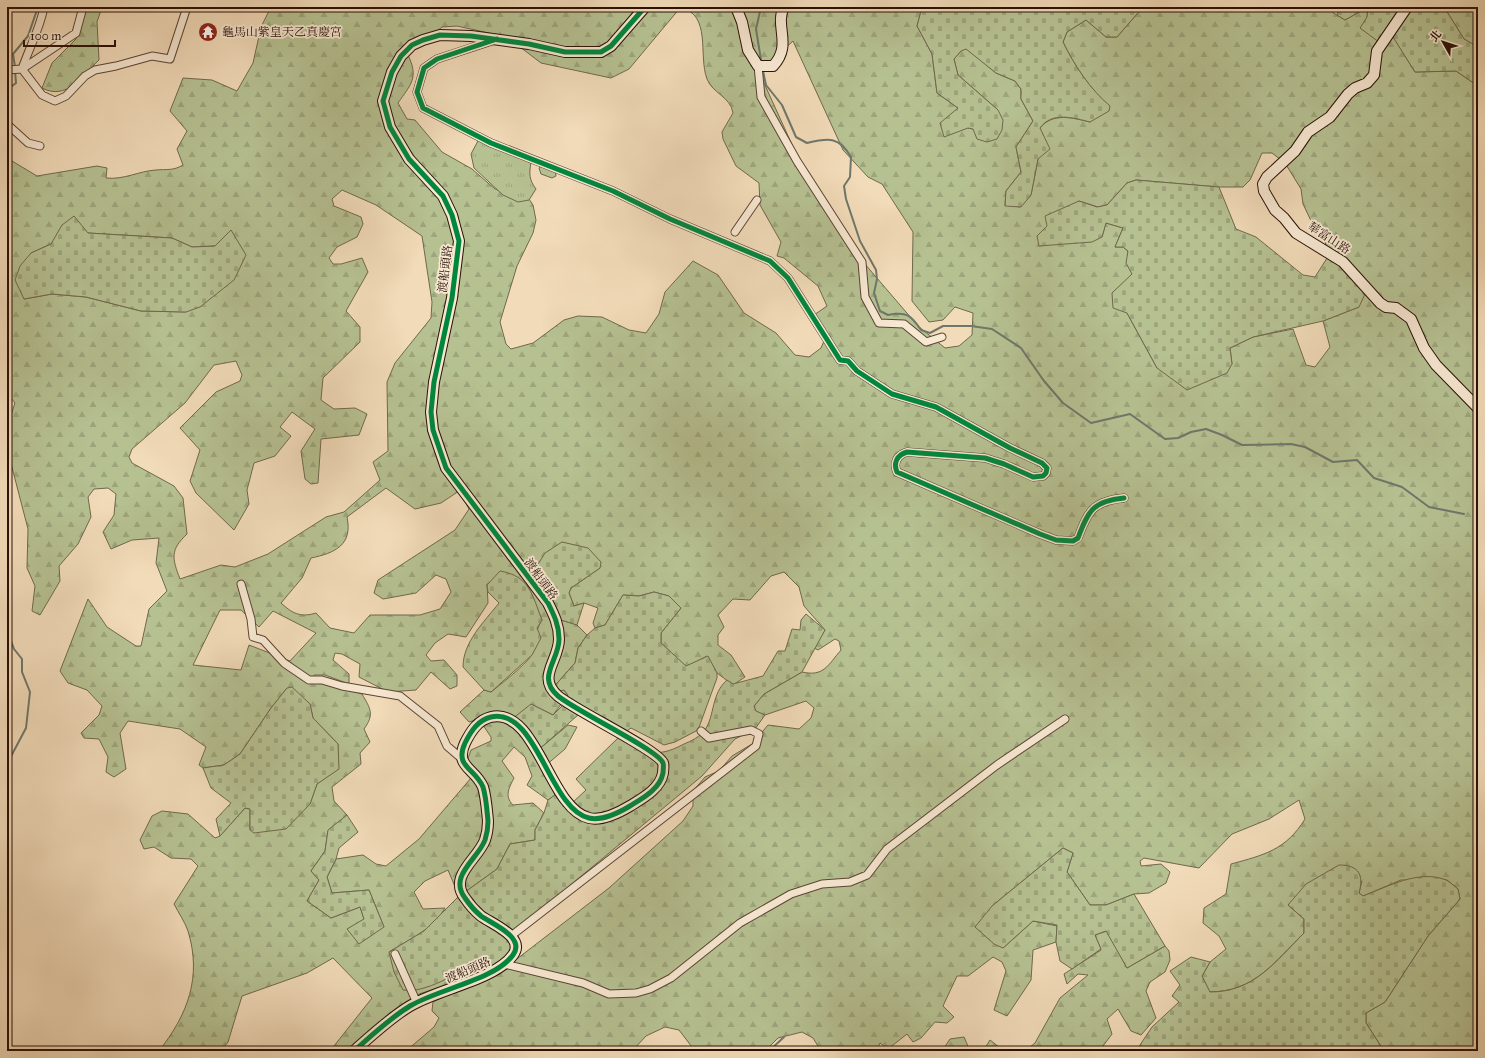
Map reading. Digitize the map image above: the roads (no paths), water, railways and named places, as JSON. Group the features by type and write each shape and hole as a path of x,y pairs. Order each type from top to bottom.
{"street":[{"path":"21,69 30,45 41,23 44,7"},
{"path":"9,70 21,69 76,33 83,7"},
{"path":"21,69 42,95 55,101 66,96 85,76 95,70 152,56 170,59 187,7"},
{"name":"渡船頭路","path":"461,758 463,748 469,734 485,718 496,716 508,718 518,724 526,733 546,770 572,806 588,818 598,819 628,807 654,789 660,781 664,771 663,762 654,753 586,715 559,697 552,690 548,676 559,642 558,624 548,603 446,468 433,430 431,412 434,382 452,298 459,241 452,215 443,196 409,159 390,127 384,101 392,72 401,56 412,45 440,35 497,39 565,52 601,52 611,46 645,7"},
{"path":"736,7 742,22 748,50 758,66 761,97 798,161 862,262 864,297 879,323 904,324 926,342 942,337"},
{"path":"758,66 773,66 780,58 784,38 782,22 784,7"},
{"name":"華富山路","path":"1407,7 1377,52 1374,75 1367,83 1355,88 1348,94 1330,117 1308,132 1295,151 1267,177 1263,184 1264,191 1275,210 1284,218 1296,233 1343,262 1380,303 1404,312 1411,319 1424,348 1436,365 1478,408"},
{"path":"497,39 437,59 424,68 417,92 423,108 491,143 613,190 670,219 770,261 788,278 840,360 848,361 857,371 892,394 936,408 1010,448 1042,463 1047,468 1046,473 1043,476 1033,477 1004,464 984,458 906,452 900,454 897,459 895,467 897,472 974,507 1056,540 1073,541 1078,538 1085,518 1093,507 1098,504 1124,498"},
{"path":"7,124 28,143 40,146"},
{"path":"735,232 757,200"},
{"path":"241,584 251,619 253,637 262,640 284,663 309,680 322,680 342,686 400,696 438,726 447,746 461,758 464,764 476,776 483,788 488,820 486,838 462,875 459,884 460,888 464,898 480,915 511,936 756,746 759,734 751,730 709,738 701,731"},
{"path":"504,964 583,982 609,994 636,993 650,989 671,978 740,924 791,894 822,884 850,882 867,875 886,849 997,765 1066,719"},
{"name":"渡船頭路","path":"354,1051 384,1025 416,1003 478,978 504,964 515,953 516,947 511,936"},
{"path":"395,954 416,1003"}],"waterway":[{"path":"15,67 13,54 28,36 38,7"},
{"path":"761,7 756,29 761,60"},
{"path":"7,90 16,83 15,71"},
{"path":"763,71 766,85 782,105 796,137 807,143 821,140 832,140 842,145 851,157 850,177 844,186 846,199 860,241 876,270 877,279 874,293 880,311 888,315 908,315 921,330 930,333 943,326 971,326 992,329 1021,348 1044,381 1063,403 1091,423 1130,414 1165,439 1178,438 1191,432 1206,429 1242,445 1291,444 1305,447 1333,462 1357,460 1374,478 1402,487 1429,507 1464,514"},
{"path":"7,630 14,649 22,659 22,672 30,692 26,728 7,764"},
{"path":"769,1051 784,1037"}],"place":[{"name":"龜馬山紫皇天乙真慶宮","path":"208,32"}]}
